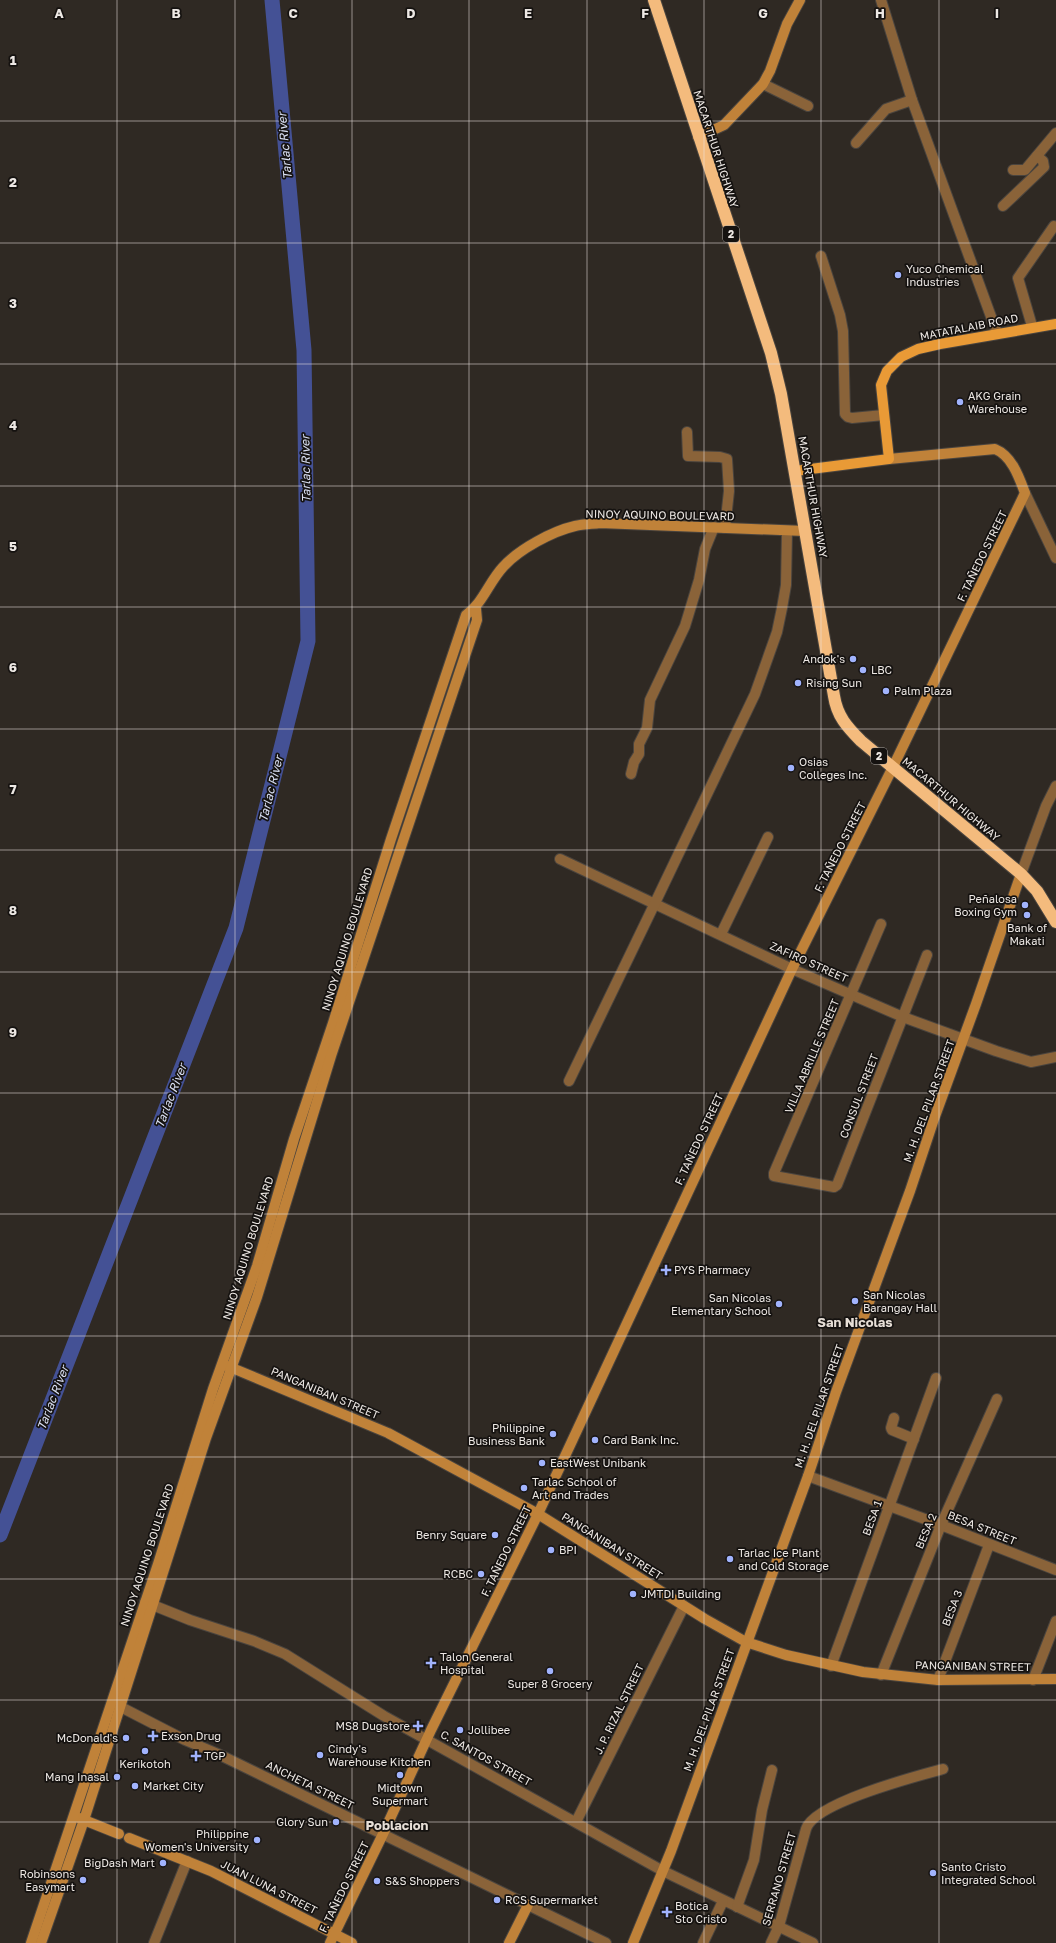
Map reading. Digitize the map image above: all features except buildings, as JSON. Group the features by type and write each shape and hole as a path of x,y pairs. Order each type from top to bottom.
{"highway":[{"name":"MACARTHUR HIGHWAY","path":"654,0 698,137 771,353 781,394 837,711 846,726 861,741 1021,874 1037,891 1056,922"}],"main road":[{"path":"698,137 724,125 763,84 770,71 786,24 800,0"},
{"name":"MATATALAIB ROAD","path":"889,459 882,386 883,378 887,371 901,357 918,349 940,344 1032,326 1056,324"},
{"path":"795,471 889,459 995,449 1003,453 1011,463 1025,493"},
{"name":"F. TAÑEDO STREET","path":"332,1938 383,1834 427,1739 538,1514 792,969 893,768 1025,493"},
{"name":"NINOY AQUINO BOULEVARD","path":"41,1943 84,1820 104,1754 121,1706 149,1604 226,1366 294,1139 333,1024 377,882 466,615 476,609 503,567 519,554 548,536 575,526 600,523 806,531"},
{"name":"M. H. DEL PILAR STREET","path":"633,1943 663,1871 808,1476 836,1392 910,1191 1021,874"},
{"name":"PANGANIBAN STREET","path":"226,1366 388,1433 538,1514 684,1606 746,1642 786,1655 832,1666 881,1675 938,1680 1056,1679"},
{"name":"NINOY AQUINO BOULEVARD","path":"31,1943 112,1702 149,1604"},
{"path":"74,1816 119,1834"},
{"name":"JUAN LUNA STREET","path":"129,1838 211,1871 332,1938 352,1943"},
{"path":"509,1943 528,1905"}],"street":[{"path":"880,0 912,100 997,334"},
{"path":"763,84 808,106"},
{"path":"856,143 886,109 912,100"},
{"path":"1013,170 1025,170 1056,133"},
{"path":"1003,206 1044,168 1043,161 1037,156"},
{"path":"1032,326 1018,278 1054,226"},
{"path":"821,256 840,315 845,414 848,418 884,415"},
{"path":"687,432 688,456 725,457 728,459 729,491 725,528"},
{"path":"1025,493 1056,558"},
{"path":"631,774 634,762 639,754 639,744 647,728 650,700 685,626 699,580 705,549 714,527"},
{"path":"569,1081 755,694 775,639 786,585 787,531"},
{"path":"1021,874 1046,806 1056,786"},
{"path":"721,934 768,837"},
{"name":"ZAFIRO STREET","path":"560,859 721,934 792,969 902,1017 1031,1062 1056,1057"},
{"name":"VILLA ABRILLE STREET","path":"774,1175 882,924"},
{"name":"CONSUL STREET","path":"774,1175 834,1187 837,1185 927,955"},
{"name":"BESA 1","path":"832,1666 936,1378"},
{"name":"BESA 2","path":"881,1675 941,1525 997,1399"},
{"path":"894,1418 891,1428 892,1430 914,1440"},
{"name":"BESA STREET","path":"808,1476 941,1525 1056,1570"},
{"name":"BESA 3","path":"938,1680 989,1545"},
{"name":"C. SANTOS STREET","path":"149,1604 271,1648 427,1739 663,1871 813,1943"},
{"name":"J. P. RIZAL STREET","path":"576,1822 684,1606"},
{"path":"1033,1680 1056,1621"},
{"name":"ANCHETA STREET","path":"112,1702 185,1740 218,1754 606,1943"},
{"name":"SERRANO STREET","path":"771,1943 779,1926 806,1829 811,1821 854,1798 902,1780 943,1769"},
{"path":"737,1907 754,1860 762,1810 772,1770"},
{"path":"154,1943 187,1861"},
{"path":"703,1943 723,1901"}],"waterway":[{"name":"Tarlac River","path":"0,1535 236,928 308,641 304,350 272,0"}],"place":[{"name":"Yuco Chemical Industries","path":"898,275"},
{"name":"AKG Grain Warehouse","path":"960,402"},
{"name":"Andok's","path":"853,659"},
{"name":"LBC","path":"863,670"},
{"name":"Rising Sun","path":"798,683"},
{"name":"Palm Plaza","path":"886,691"},
{"name":"Osias Colleges Inc.","path":"791,768"},
{"name":"Peñalosa Boxing Gym","path":"1025,905"},
{"name":"Bank of Makati","path":"1027,915"},
{"name":"PYS Pharmacy","path":"666,1270"},
{"name":"San Nicolas Barangay Hall","path":"855,1301"},
{"name":"San Nicolas Elementary School","path":"779,1304"},
{"name":"Philippine Business Bank","path":"553,1434"},
{"name":"Card Bank Inc.","path":"595,1440"},
{"name":"EastWest Unibank","path":"542,1463"},
{"name":"Tarlac School of Art and Trades","path":"524,1488"},
{"name":"Benry Square","path":"495,1535"},
{"name":"BPI","path":"551,1550"},
{"name":"Tarlac Ice Plant and Cold Storage","path":"730,1559"},
{"name":"RCBC","path":"481,1574"},
{"name":"JMTDI Building","path":"633,1594"},
{"name":"Talon General Hospital","path":"431,1663"},
{"name":"Super 8 Grocery","path":"550,1671"},
{"name":"MS8 Dugstore","path":"418,1726"},
{"name":"Jollibee","path":"460,1730"},
{"name":"Exson Drug","path":"153,1736"},
{"name":"McDonald's","path":"126,1738"},
{"name":"Kerikotoh","path":"145,1751"},
{"name":"Cindy's Warehouse Kitchen","path":"320,1755"},
{"name":"TGP","path":"196,1756"},
{"name":"Midtown Supermart","path":"400,1775"},
{"name":"Mang Inasal","path":"117,1777"},
{"name":"Market City","path":"135,1786"},
{"name":"Glory Sun","path":"336,1822"},
{"name":"Philippine Women's University","path":"257,1840"},
{"name":"BigDash Mart","path":"163,1863"},
{"name":"Santo Cristo Integrated School","path":"933,1873"},
{"name":"Robinsons Easymart","path":"83,1880"},
{"name":"S&S Shoppers","path":"377,1881"},
{"name":"RCS Supermarket","path":"497,1900"},
{"name":"Botica Sto Cristo","path":"667,1912"}],"district":[{"name":"San Nicolas","path":"855,1322"},
{"name":"Poblacion","path":"397,1825"}]}
